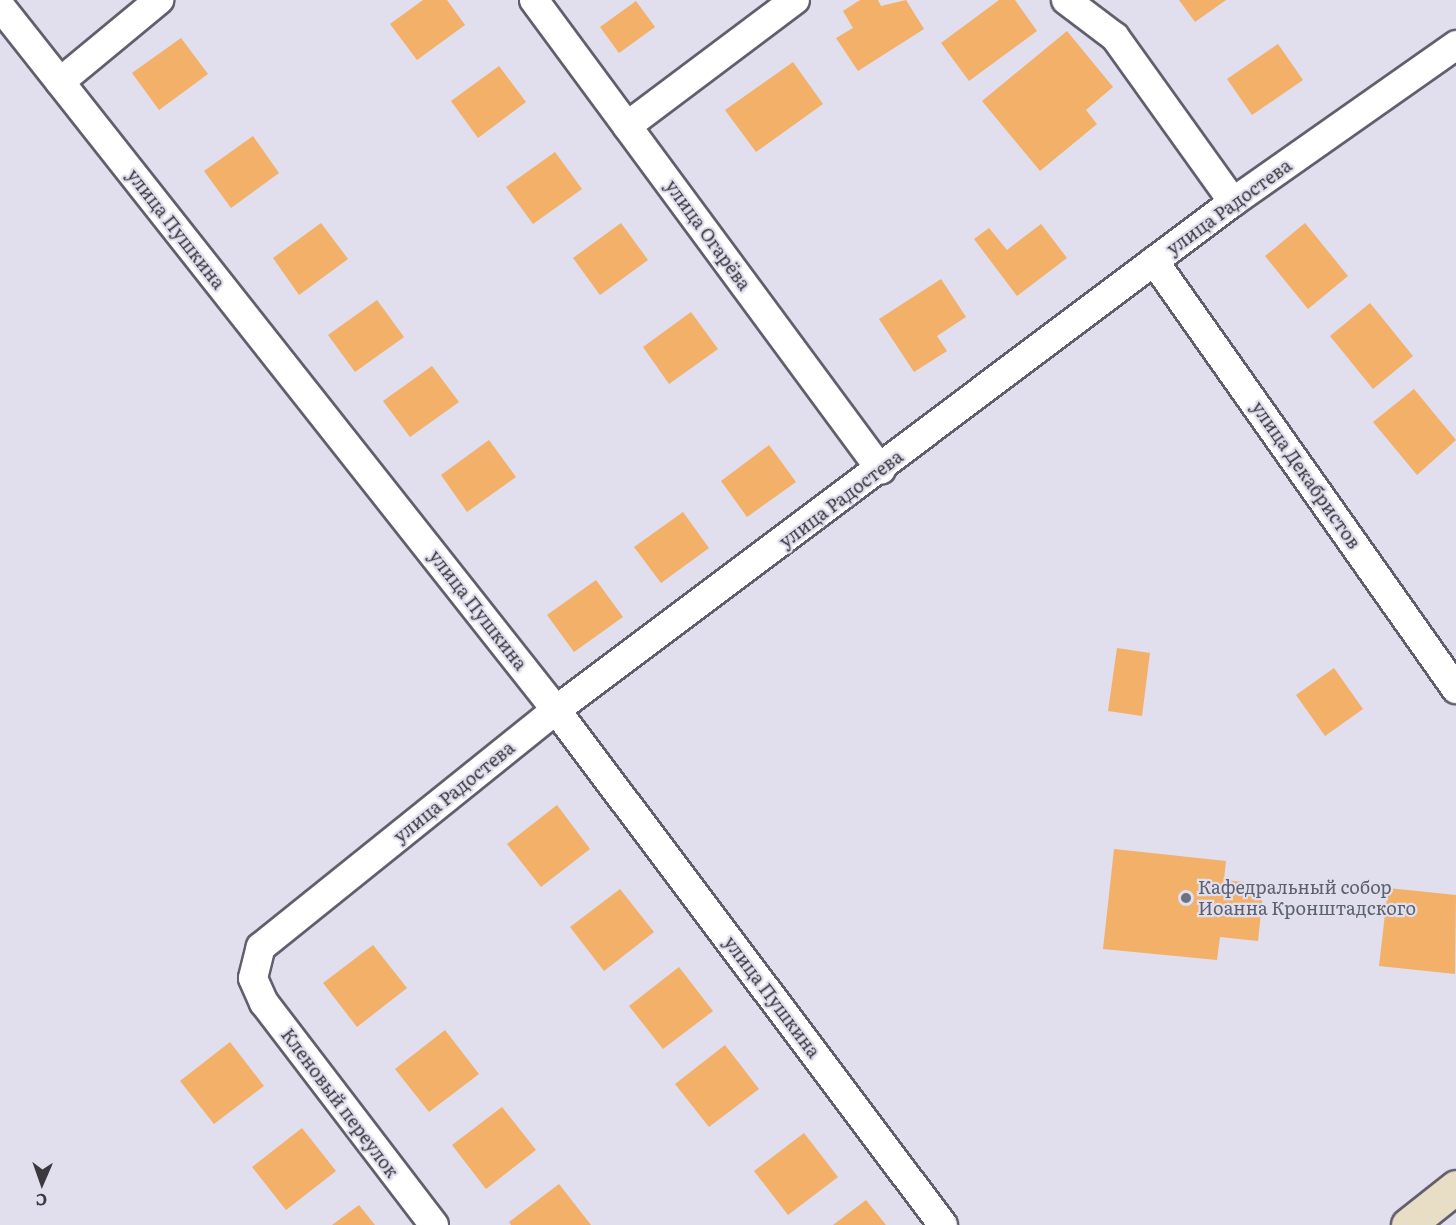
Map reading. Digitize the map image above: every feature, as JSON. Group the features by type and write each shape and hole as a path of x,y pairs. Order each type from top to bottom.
{"street":[{"path":"60,82 159,0"},
{"name":"улица Огарёва","path":"534,0 881,470"},
{"path":"627,126 795,0"},
{"path":"1065,0 1116,38 1233,202"},
{"name":"улица Пушкина","path":"0,6 556,710 942,1225"},
{"name":"улица Радостева","path":"253,978 261,947 556,710 881,470 1233,202 1456,45"},
{"name":"улица Декабристов","path":"1154,261 1456,689"},
{"name":"Кленовый переулок","path":"253,978 264,1003 434,1225"},
{"path":"1408,1225 1456,1187"}],"building":[{"path":"423,0 447,0 465,25 417,60 390,24"},
{"path":"860,0 878,0 881,6 906,0 924,29 858,71 836,38 853,28 843,11"},
{"path":"999,0 1015,0 1037,31 969,81 941,43"},
{"path":"1179,0 1226,0 1195,22"},
{"path":"636,1 655,27 619,53 600,27"},
{"path":"1067,31 1113,87 1086,110 1097,124 1040,171 982,101"},
{"path":"181,38 208,74 159,110 132,73"},
{"path":"1278,44 1303,80 1252,115 1227,79"},
{"path":"793,62 823,104 756,152 725,110"},
{"path":"499,66 526,102 478,138 451,101"},
{"path":"253,136 279,173 231,208 204,171"},
{"path":"555,152 582,189 533,224 506,187"},
{"path":"321,223 348,259 299,295 273,258"},
{"path":"621,223 648,260 600,295 573,258"},
{"path":"1305,223 1348,276 1308,309 1265,256"},
{"path":"1041,224 1067,258 1017,296 974,239 989,228 1007,250"},
{"path":"941,279 966,317 937,336 947,351 914,372 879,319"},
{"path":"377,300 404,337 355,372 328,335"},
{"path":"1370,303 1413,356 1373,389 1330,336"},
{"path":"691,312 718,349 669,384 643,347"},
{"path":"432,366 459,402 410,437 383,401"},
{"path":"1414,389 1456,440 1417,475 1373,422"},
{"path":"489,440 516,477 467,512 441,475"},
{"path":"769,445 796,482 747,517 721,481"},
{"path":"683,512 709,548 661,583 634,547"},
{"path":"596,580 623,617 574,652 547,615"},
{"path":"1117,648 1150,653 1142,716 1108,711"},
{"path":"1334,668 1363,709 1325,736 1296,695"},
{"path":"557,805 590,849 541,887 507,844"},
{"name":"Кафедральный собор Иоанна Кронштадского","path":"1114,849 1226,861 1224,880 1264,884 1258,941 1220,937 1217,960 1103,949"},
{"path":"1388,888 1456,895 1455,974 1379,966"},
{"path":"620,889 654,932 604,971 570,927"},
{"path":"373,945 407,988 357,1027 323,983"},
{"path":"679,967 713,1011 663,1049 629,1006"},
{"path":"445,1030 479,1074 429,1112 395,1069"},
{"path":"230,1042 264,1086 214,1124 180,1081"},
{"path":"725,1045 759,1089 709,1127 675,1084"},
{"path":"502,1107 536,1150 486,1189 452,1145"},
{"path":"302,1128 336,1171 286,1210 252,1167"},
{"path":"804,1133 838,1177 788,1215 754,1171"},
{"path":"559,1184 591,1225 511,1225 509,1222"},
{"path":"866,1200 886,1225 833,1225"},
{"path":"359,1205 375,1225 332,1225"}],"place":[{"name":"Кафедральный собор Иоанна Кронштадского","path":"1186,898"}]}
